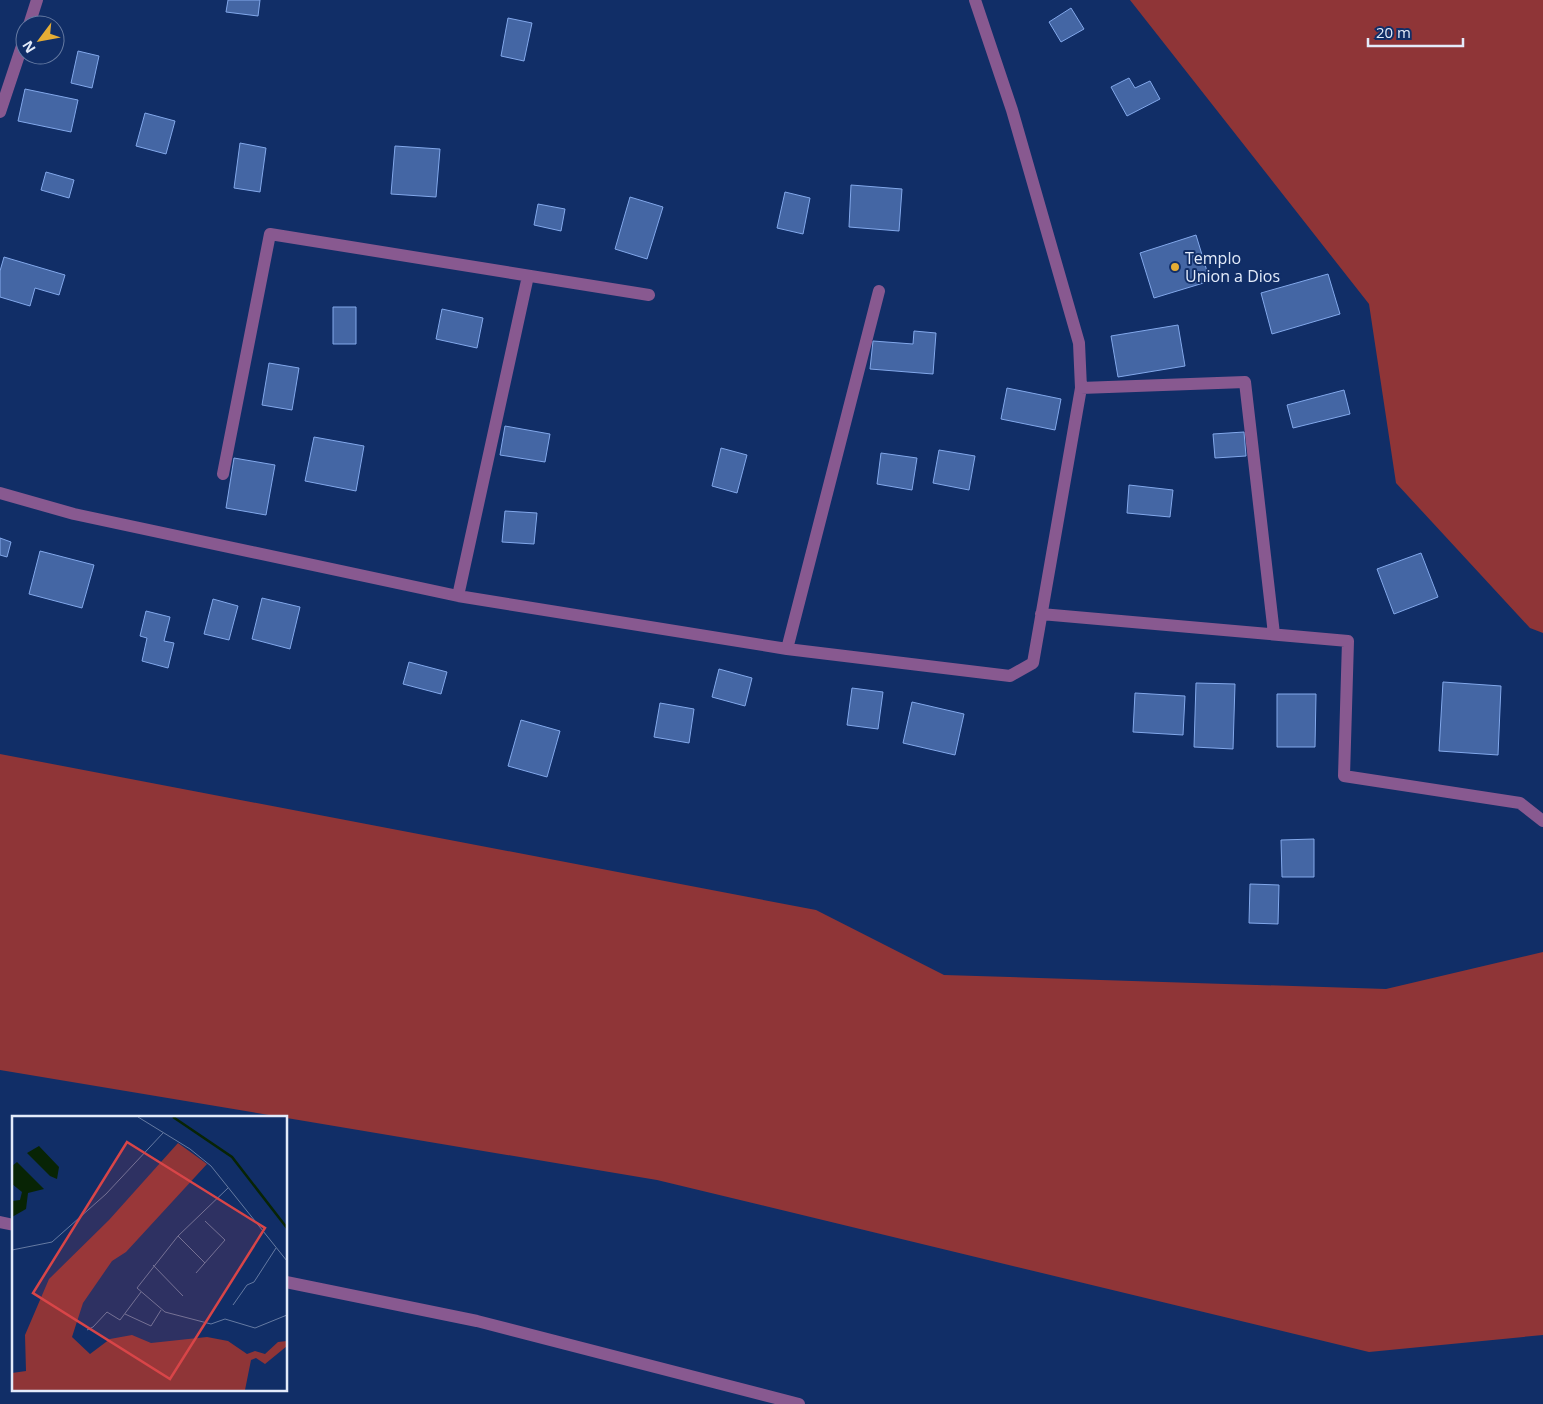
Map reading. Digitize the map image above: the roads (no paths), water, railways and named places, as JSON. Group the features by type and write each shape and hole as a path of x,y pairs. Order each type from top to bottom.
{"street":[{"path":"32,15 37,0"},
{"path":"0,493 74,514 458,596 787,649 1010,676 1033,663 1081,388 1079,343 1012,110 975,0"},
{"path":"0,112 16,65"},
{"path":"223,474 270,234 649,295"},
{"path":"458,596 528,276"},
{"path":"787,649 878,290"},
{"path":"1081,388 1245,382 1274,634"},
{"path":"1041,614 1348,640 1344,776 1520,803 1543,822"},
{"path":"288,1282 477,1321 799,1404"}],"place":[{"name":"Templo Union a Dios","path":"1175,267"}]}
